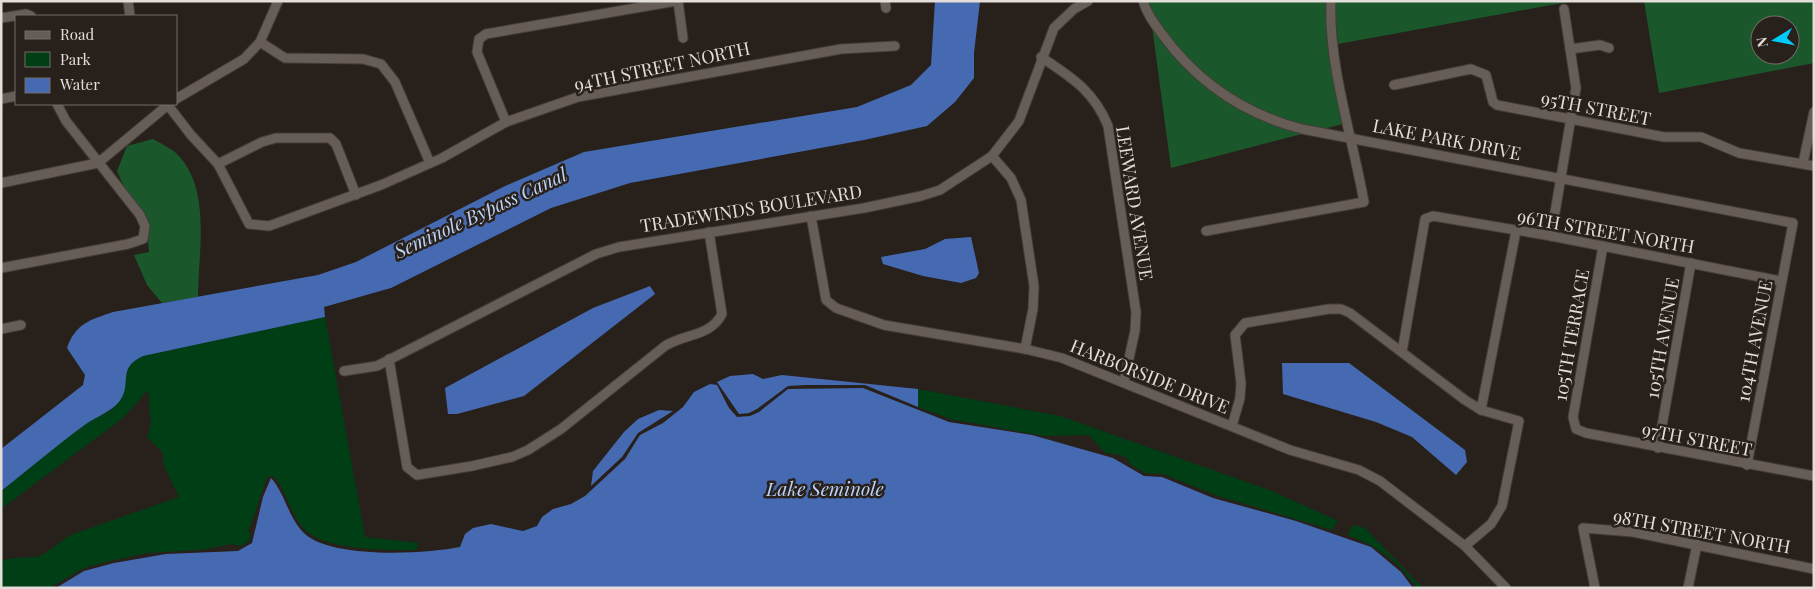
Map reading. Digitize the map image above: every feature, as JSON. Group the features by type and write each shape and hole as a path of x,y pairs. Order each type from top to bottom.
{"street":[{"path":"128,1 130,15"},
{"path":"178,98 244,59 260,42 278,1"},
{"path":"506,122 477,52 478,39 486,34 677,1 683,38"},
{"name":"TRADEWINDS BOULEVARD","path":"344,371 377,366 596,254 636,243 811,216 929,194 955,181 992,156 1018,121 1032,91 1047,42 1060,21 1074,8 1088,1"},
{"name":"LAKE PARK DRIVE","path":"1143,1 1146,12 1176,53 1198,75 1224,95 1273,121 1793,224"},
{"path":"1206,231 1364,202 1350,137 1333,37 1330,1"},
{"path":"1551,236 1576,88 1564,9"},
{"path":"1,18 15,16"},
{"path":"260,42 286,58 363,59 381,64 395,82 430,163"},
{"name":"94TH STREET NORTH","path":"218,164 249,224 269,226 356,194 430,163 506,122 578,97 841,49 896,46"},
{"path":"1570,50 1600,46 1609,48"},
{"name":"LEEWARD AVENUE","path":"1041,57 1082,84 1104,116 1108,126 1136,312 1135,331 1124,382"},
{"name":"95TH STREET","path":"1394,85 1472,69 1486,75 1493,102 1497,105 1571,121 1664,137 1700,136 1739,153 1814,166"},
{"path":"1,99 15,96"},
{"path":"1,268 128,244 143,239 145,226 140,215 66,121 58,105"},
{"path":"1,183 98,163 167,105"},
{"path":"169,105 191,135 218,164 262,142 276,138 330,138 336,144 356,194"},
{"path":"1803,163 1814,112"},
{"path":"992,156 1011,178 1021,200 1034,286 1033,310 1025,349"},
{"name":"HARBORSIDE DRIVE","path":"811,216 826,300 830,304 884,325 1025,349 1062,358 1290,450 1359,470 1380,481 1465,546 1506,588"},
{"name":"96TH STREET NORTH","path":"1402,352 1425,219 1433,216 1551,236 1781,281"},
{"name":"104TH AVENUE","path":"1747,465 1793,224"},
{"path":"1481,410 1516,231"},
{"path":"389,359 407,467 412,473 417,475 512,457 528,450 561,429 665,346 678,338 709,330 717,324 722,314 709,232"},
{"name":"105TH TERRACE","path":"1576,428 1573,417 1603,246"},
{"name":"105TH AVENUE","path":"1658,448 1692,263"},
{"path":"1232,426 1240,398 1241,383 1235,335 1245,323 1328,309 1341,309 1350,312 1465,400 1481,410 1519,421 1502,506 1490,524 1465,546"},
{"path":"1,329 21,325"},
{"name":"97TH STREET","path":"1576,428 1586,433 1658,448 1814,476"},
{"name":"98TH STREET NORTH","path":"1595,588 1583,528 1633,532 1814,569"},
{"path":"1688,588 1697,544"}],"green space":[{"path":"1148,1 1327,1 1329,38 1343,124 1323,129 1275,118 1226,93 1200,72 1179,51 1150,10"},
{"path":"1334,1 1573,1 1338,44"},
{"path":"1644,1 1814,1 1814,63 1659,93"},
{"path":"1152,26 1182,63 1218,95 1259,119 1306,133 1171,168"},
{"path":"153,139 177,154 188,168 195,185 201,222 198,297 162,303 147,285 134,255 149,252 148,241 117,171 127,146"},
{"path":"325,317 365,537 419,543 416,550 357,548 326,542 314,536 299,523 282,488 273,476 267,477 248,531 251,535 249,541 241,546 232,544 200,550 148,553 84,568 49,588 1,588 1,561 40,556 73,534 179,497 164,466 162,452 147,437 151,424 148,390 123,418 1,509 1,491 75,432 118,403 124,389 127,371 135,361 143,356"},
{"path":"918,389 1060,416 1272,491 1338,521 1332,530 1215,495 1163,474 1145,473 1130,464 1128,459 1121,455 1105,453 1089,435 1044,436 950,419 918,407"},
{"path":"1353,525 1365,528 1423,588 1417,588 1402,569 1378,549 1347,535"}],"water":[{"name":"Seminole Bypass Canal","path":"935,1 980,1 974,53 974,78 955,102 927,126 864,140 630,183 551,208 391,288 324,307 325,317 143,356 130,366 127,372 123,396 115,406 75,432 1,491 1,449 83,385 85,375 67,348 79,328 91,320 113,312 318,275 356,262 505,186 584,152 857,107 911,85 931,65"},
{"path":"971,237 979,273 976,278 961,283 923,276 883,264 881,257 925,249 945,239"},
{"path":"650,286 655,294 524,396 457,414 448,414 445,388 593,308"},
{"path":"1282,363 1349,363 1465,450 1467,462 1456,475 1412,437 1376,422 1283,394"},
{"path":"753,374 763,379 782,375 918,389 918,407 865,385 806,385 788,386 757,409 749,413 739,414 717,382 730,376"},
{"name":"Lake Seminole","path":"710,384 717,385 729,408 737,417 750,416 759,412 788,389 863,388 949,422 1032,435 1113,458 1144,476 1162,477 1213,498 1296,521 1371,547 1401,572 1413,588 56,588 84,571 114,563 166,554 238,551 252,543 263,497 271,478 301,530 313,540 331,546 376,552 424,552 460,547 465,534 473,528 491,524 523,531 537,526 542,517 553,509 571,504 585,496 625,459 640,435 663,423 683,407 694,392"},
{"path":"659,410 673,411 638,433 622,457 591,486 593,471 624,432 638,419"}]}
